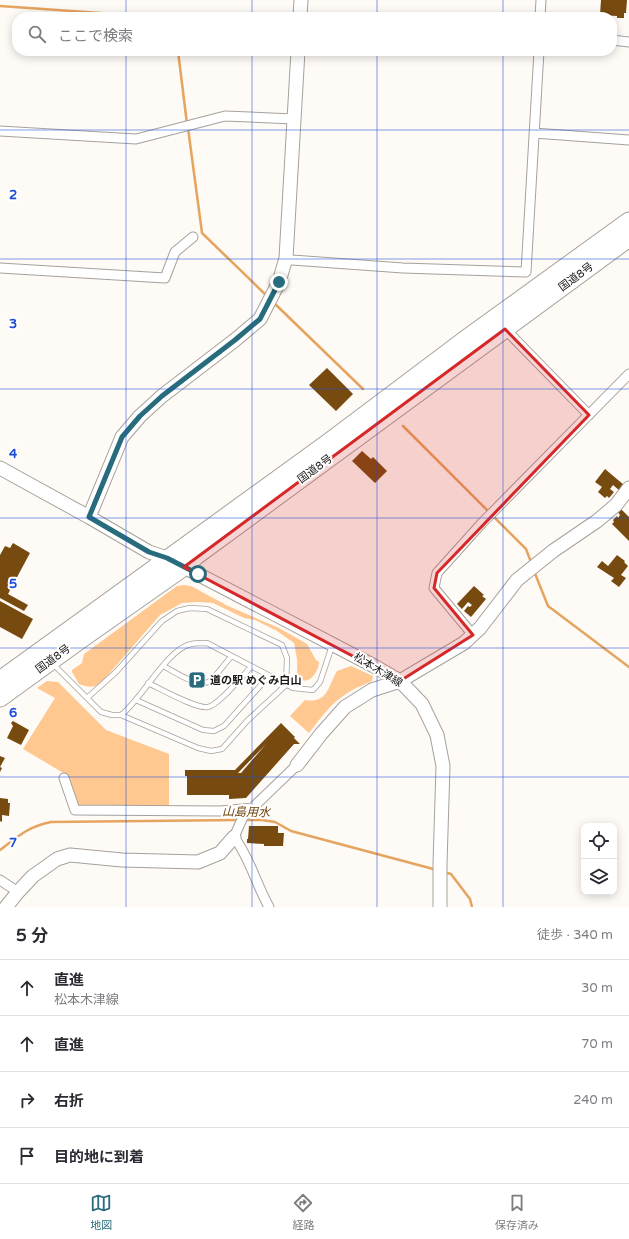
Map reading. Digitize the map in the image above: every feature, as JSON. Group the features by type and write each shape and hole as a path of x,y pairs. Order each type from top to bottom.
{"highway":[{"name":"国道8号","path":"0,680 329,442 467,338 629,221"},
{"name":"国道8号","path":"0,698 184,567 196,556 629,238"}],"street":[{"path":"300,12 301,0"},
{"path":"540,12 541,0"},
{"path":"617,41 629,42"},
{"path":"89,517 122,437 140,416 162,396 260,319 279,282 286,258 298,56"},
{"path":"286,258 292,260 403,268 526,272 539,56"},
{"path":"0,131 136,139 225,116 294,119"},
{"path":"534,133 629,140"},
{"path":"0,268 165,278 175,252 193,237"},
{"path":"505,329 589,415"},
{"path":"473,635 434,588 437,573 487,518 629,374"},
{"name":"松本木津線","path":"0,468 149,552 167,558 400,681 422,704 437,735 443,766 440,907"},
{"path":"6,907 33,876 57,859 70,855 122,860 198,862 220,853 234,837 242,821 253,808 297,765 321,734 345,707 372,690 400,681 464,643 480,628 517,580 597,521 616,505 629,488"},
{"path":"64,778 75,810 221,811 253,808"},
{"path":"234,837 243,849 268,907"},
{"path":"0,880 18,892"}],"lane":[{"path":"50,661 87,698 101,712 112,715 121,715 198,748 211,751 222,749 247,721 286,685 288,658 282,645 207,609 190,608 177,611 162,621 116,672 87,698"},
{"path":"121,715 136,700 163,666 181,648 191,644 207,643 286,685 293,688 313,690 320,682 332,644"},
{"path":"163,666 197,683 204,683 210,681 231,657"},
{"path":"148,683 199,706 209,707 219,701 251,667"},
{"path":"136,700 202,730 214,731 224,726 269,676"}],"highlighted area":[{"path":"505,329 589,415 437,573 434,588 473,635 400,681 184,567"}],"shaded area":[{"path":"177,586 191,586 228,606 279,628 307,644 316,660 319,662 317,671 308,680 301,679 297,672 294,643 277,631 255,620 244,618 213,603 198,602 182,603 160,615 102,682 91,687 79,684 72,670 82,663 84,654"},
{"path":"351,666 373,676 372,681 352,690 335,702 309,733 290,716 305,700 313,701 323,697 337,671"},
{"path":"47,681 58,682 106,730 169,754 169,807 81,807 76,804 65,774 23,749 55,698 37,688"}],"building":[{"path":"601,0 627,0 624,18 617,18 617,12 600,12"},
{"path":"327,368 353,394 336,411 309,385"},
{"path":"362,451 371,459 373,457 387,471 375,483 352,461"},
{"path":"605,469 624,485 620,491 613,485 610,489 614,492 609,498 607,496 605,498 598,492 602,487 595,482"},
{"path":"620,508 629,517 629,541 612,524 614,522 613,520 617,516 618,518 620,515 617,511"},
{"path":"13,543 30,553 8,594 28,605 24,611 0,598 0,555 5,546 10,548"},
{"path":"617,555 625,561 624,562 628,566 621,575 626,578 619,587 611,581 614,578 597,567 602,561 608,566"},
{"path":"474,586 484,595 482,596 486,599 471,617 464,611 468,606 470,607 472,605 468,602 462,609 457,604"},
{"path":"0,601 33,619 22,639 0,627"},
{"path":"13,721 29,730 21,745 7,738 13,726 11,723"},
{"path":"281,723 300,744 294,744 246,798 229,799 229,795 187,795 187,776 185,776 185,770 235,770","holes":["266,744 241,773 238,773"]},
{"path":"0,756 5,758 0,767"},
{"path":"0,798 8,799 8,803 10,803 9,816 2,815 2,822 0,821"},
{"path":"249,826 278,826 278,833 284,833 283,846 264,846 264,844 247,843"}],"waterway":[{"path":"0,6 86,12"},
{"path":"179,56 187,124"},
{"path":"188,128 202,233 268,297"},
{"path":"273,302 363,389"},
{"path":"403,426 489,512"},
{"path":"493,516 526,549 531,562"},
{"path":"534,571 548,606 629,667"},
{"name":"山島用水","path":"0,850 30,829 51,822 239,820"},
{"name":"山島用水","path":"244,820 275,822 291,831 437,870"},
{"name":"山島用水","path":"444,872 451,874 470,899 472,907"}],"place":[{"name":"道の駅 めぐみ白山","path":"197,680"}],"route":[{"path":"198,574 167,558 149,552 89,517 122,437 140,416 162,396 260,319 279,282"}]}
